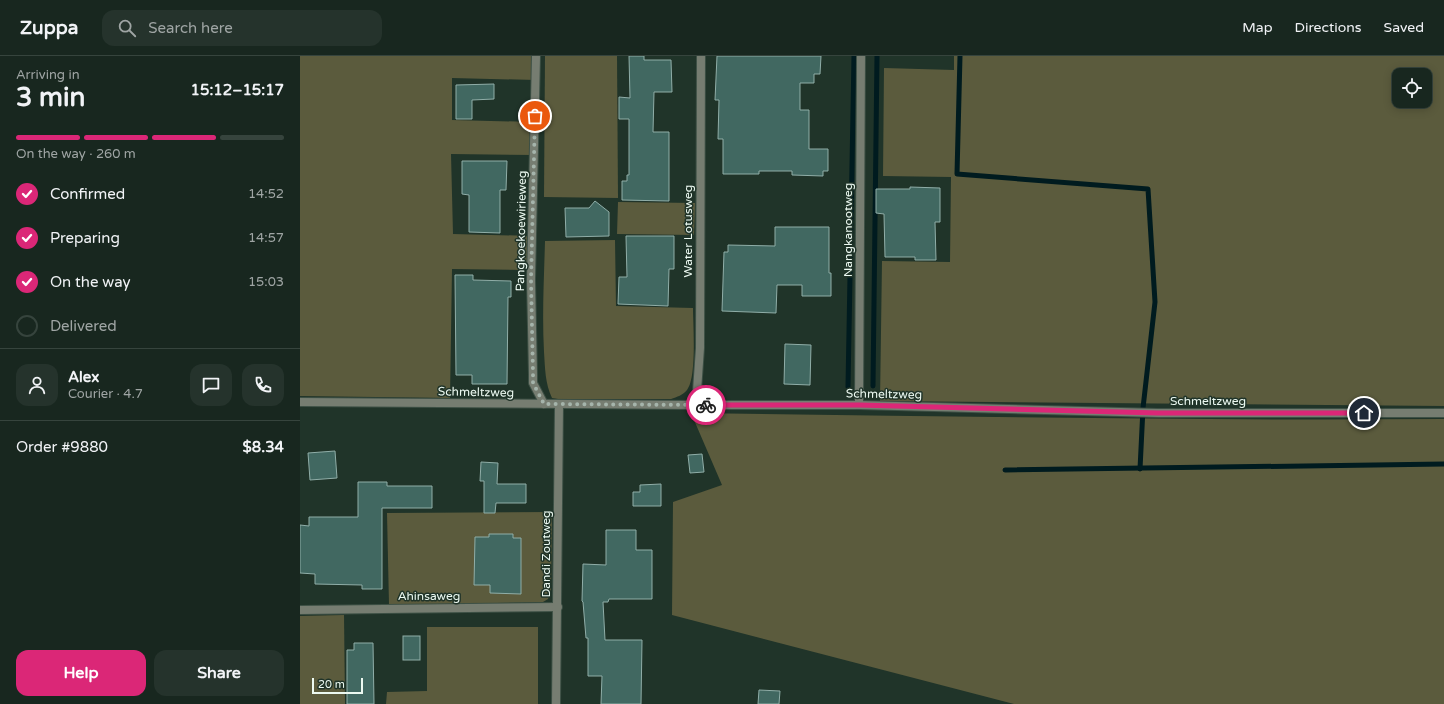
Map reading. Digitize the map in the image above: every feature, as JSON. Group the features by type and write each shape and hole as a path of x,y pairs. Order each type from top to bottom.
{"street":[{"name":"Pangkoekoewirieweg","path":"536,56 531,280 532,367 533,383 544,404"},
{"name":"Water Lotusweg","path":"696,405 700,348 701,56"},
{"name":"Nangkanootweg","path":"859,405 861,56"},
{"name":"Schmeltzweg","path":"300,402 859,405 1158,413 1444,413"},
{"name":"Dandi Zoutweg","path":"556,704 559,404"},
{"name":"Ahinsaweg","path":"300,610 558,607"}],"green space":[{"path":"300,56 536,56 536,80 452,78 452,120 534,122 534,155 451,154 453,234 534,236 534,270 452,269 450,398 300,396"},
{"path":"545,56 617,56 618,198 544,197"},
{"path":"954,56 1444,56 1444,406 880,401 882,261 950,262 951,177 883,176 884,68 954,70"},
{"path":"618,202 695,203 694,235 617,234"},
{"path":"615,240 616,306 693,308 694,338 690,384 684,393 671,399 552,398 547,381 544,352 543,310 545,241"},
{"path":"691,413 1162,419 1444,419 1444,704 1014,704 672,615 673,502 722,485"},
{"path":"552,512 551,592 548,599 543,602 389,605 387,513"},
{"path":"344,615 345,704 300,704 300,616"},
{"path":"427,627 538,627 538,704 386,704 387,692 427,691"}],"building":[{"path":"629,56 644,56 644,60 671,60 672,92 654,92 653,132 669,132 669,201 622,200 622,181 627,181 627,175 629,175 629,119 619,119 619,97 630,98"},
{"path":"717,56 821,56 820,74 814,74 814,83 800,83 800,110 809,110 809,149 828,149 828,171 823,171 823,176 792,175 792,171 759,171 759,174 723,174 723,139 718,139 719,100 715,100"},
{"path":"494,84 494,99 472,100 472,119 456,119 456,85"},
{"path":"462,161 507,161 506,190 500,190 500,233 469,232 469,195 462,194"},
{"path":"910,187 940,188 940,222 935,222 936,260 915,260 915,257 885,257 884,214 876,213 876,189 910,189"},
{"path":"595,201 609,212 609,236 566,237 565,208 589,208"},
{"path":"775,227 829,227 829,273 831,273 831,296 802,296 802,285 777,285 776,313 722,311 724,252 728,252 728,245 775,246"},
{"path":"626,236 674,236 674,269 669,269 668,306 618,304 619,277 627,277"},
{"path":"455,275 473,275 473,280 511,281 511,297 508,297 507,384 472,384 472,375 456,375"},
{"path":"785,344 811,345 810,385 784,384"},
{"path":"335,451 337,478 310,480 308,453"},
{"path":"702,454 704,472 690,473 688,455"},
{"path":"481,462 498,463 497,484 526,484 526,503 496,503 495,513 484,513 484,481 480,481"},
{"path":"358,482 387,482 387,486 432,486 432,508 382,508 382,589 362,589 362,585 315,584 315,574 300,573 300,525 309,526 309,517 358,517"},
{"path":"661,484 661,506 633,506 633,492 640,492 640,485"},
{"path":"606,530 636,530 636,550 652,550 652,599 609,599 608,602 603,602 605,640 642,640 641,704 601,704 602,676 588,676 588,638 586,638 582,601 583,564 606,565"},
{"path":"489,534 513,534 513,538 521,538 521,594 490,593 490,585 474,585 475,537 489,537"},
{"path":"403,636 420,636 420,660 403,660"},
{"path":"354,643 373,643 374,704 347,704 347,650 354,650"},
{"path":"759,690 780,691 779,704 758,704"}],"waterway":[{"path":"848,387 854,56"},
{"path":"873,386 877,56"},
{"path":"960,56 957,174 1148,189 1155,302 1143,408 1140,469"},
{"path":"1005,470 1444,464"}],"way so far":[{"path":"535,116 531,280 533,383 544,404 706,405"}],"route":[{"path":"706,405 859,405 1158,413 1364,413"}]}
